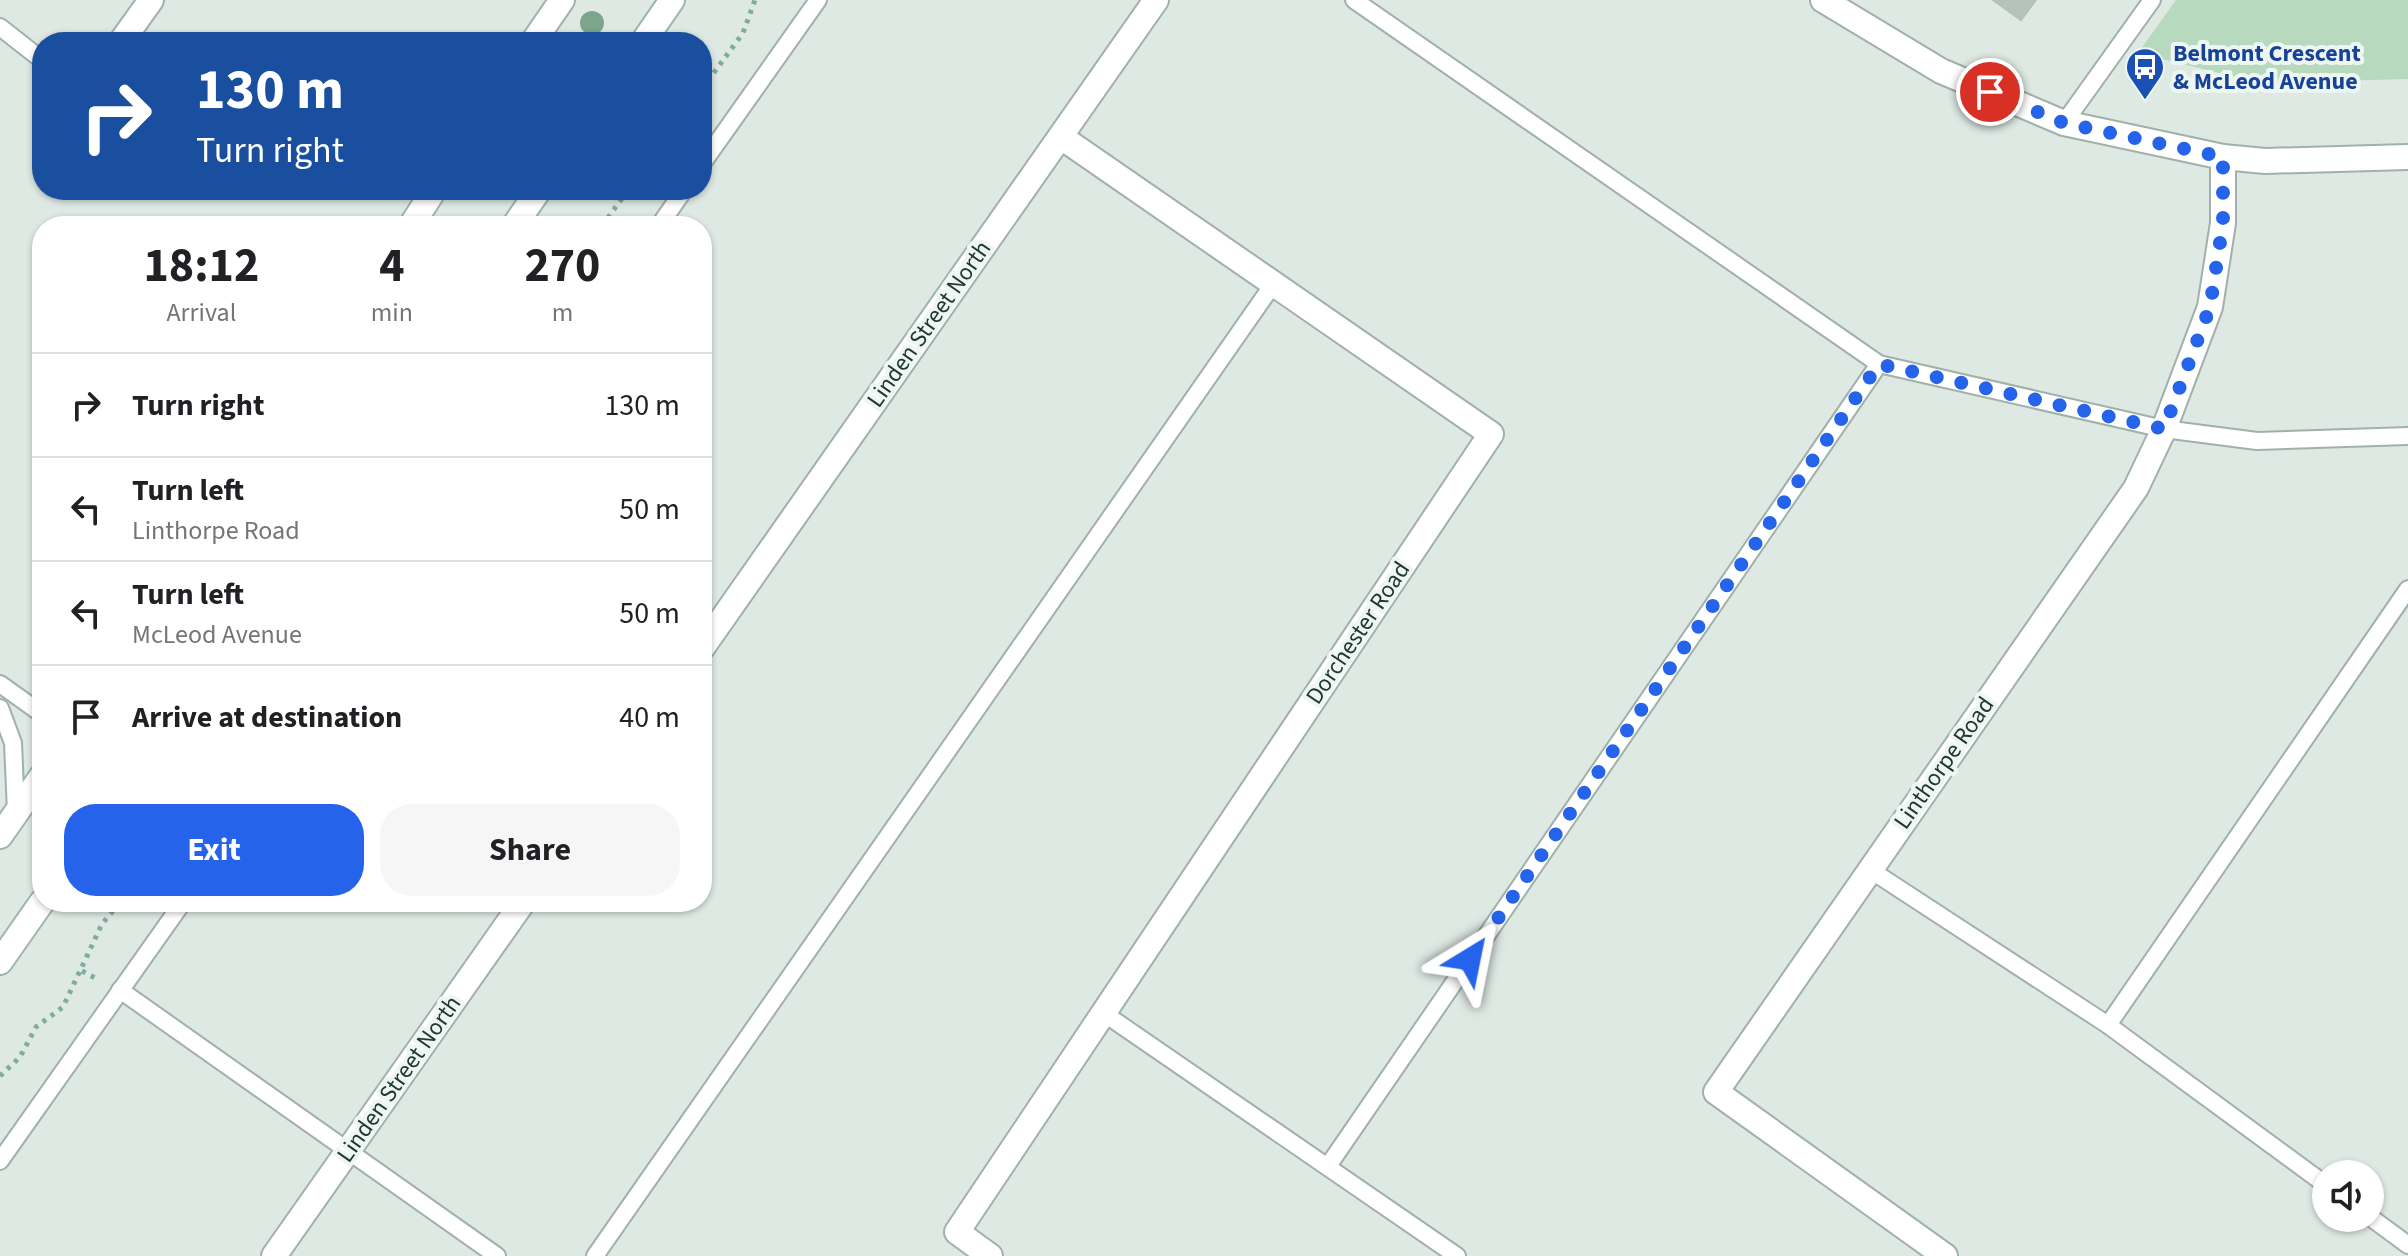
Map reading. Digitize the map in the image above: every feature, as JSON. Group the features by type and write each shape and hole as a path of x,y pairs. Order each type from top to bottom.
{"street":[{"path":"128,32 151,0"},
{"path":"540,32 562,0"},
{"path":"649,32 670,0"},
{"name":"Linden Street North","path":"712,634 1156,0"},
{"path":"1823,0 1941,71 2064,123 2223,157 2265,161 2408,157"},
{"name":"Dorchester Road","path":"990,1256 957,1232 1491,434 1061,137"},
{"name":"Linthorpe Road","path":"1945,1256 1716,1092 1869,869 2103,540 2136,488 2164,429 2210,307 2223,223 2223,157"},
{"path":"0,836 32,790"},
{"path":"0,962 35,912"},
{"name":"Linden Street North","path":"274,1256 516,912"}],"lane":[{"path":"712,150 818,0"},
{"path":"1354,0 1879,364 2164,429 2257,441 2408,436"},
{"path":"2064,123 2152,0"},
{"path":"0,27 32,52"},
{"path":"595,1256 1274,283"},
{"path":"1328,1166 1879,364"},
{"path":"2108,1025 2408,589"},
{"path":"0,684 32,707"},
{"path":"0,708 13,743 16,813"},
{"path":"1869,869 2108,1025 2312,1175"},
{"path":"0,1161 176,912"},
{"path":"120,990 497,1256"},
{"path":"1102,1012 1457,1256"},
{"path":"2384,1227 2408,1245"}],"path":[{"path":"712,75 743,33 755,0"},
{"path":"0,1076 20,1057 36,1027 63,1007 102,924 112,912"}],"green space":[{"path":"2176,0 2408,0 2408,79 2260,83 2138,53"}],"building":[{"path":"1993,0 2036,0 2021,20"}],"place":[{"name":"Belmont Crescent & McLeod Avenue","path":"2145,101"}],"route":[{"path":"1470,959 1879,364 2164,429 2210,307 2223,223 2223,157 2140,142 2064,123 1990,92"}]}
